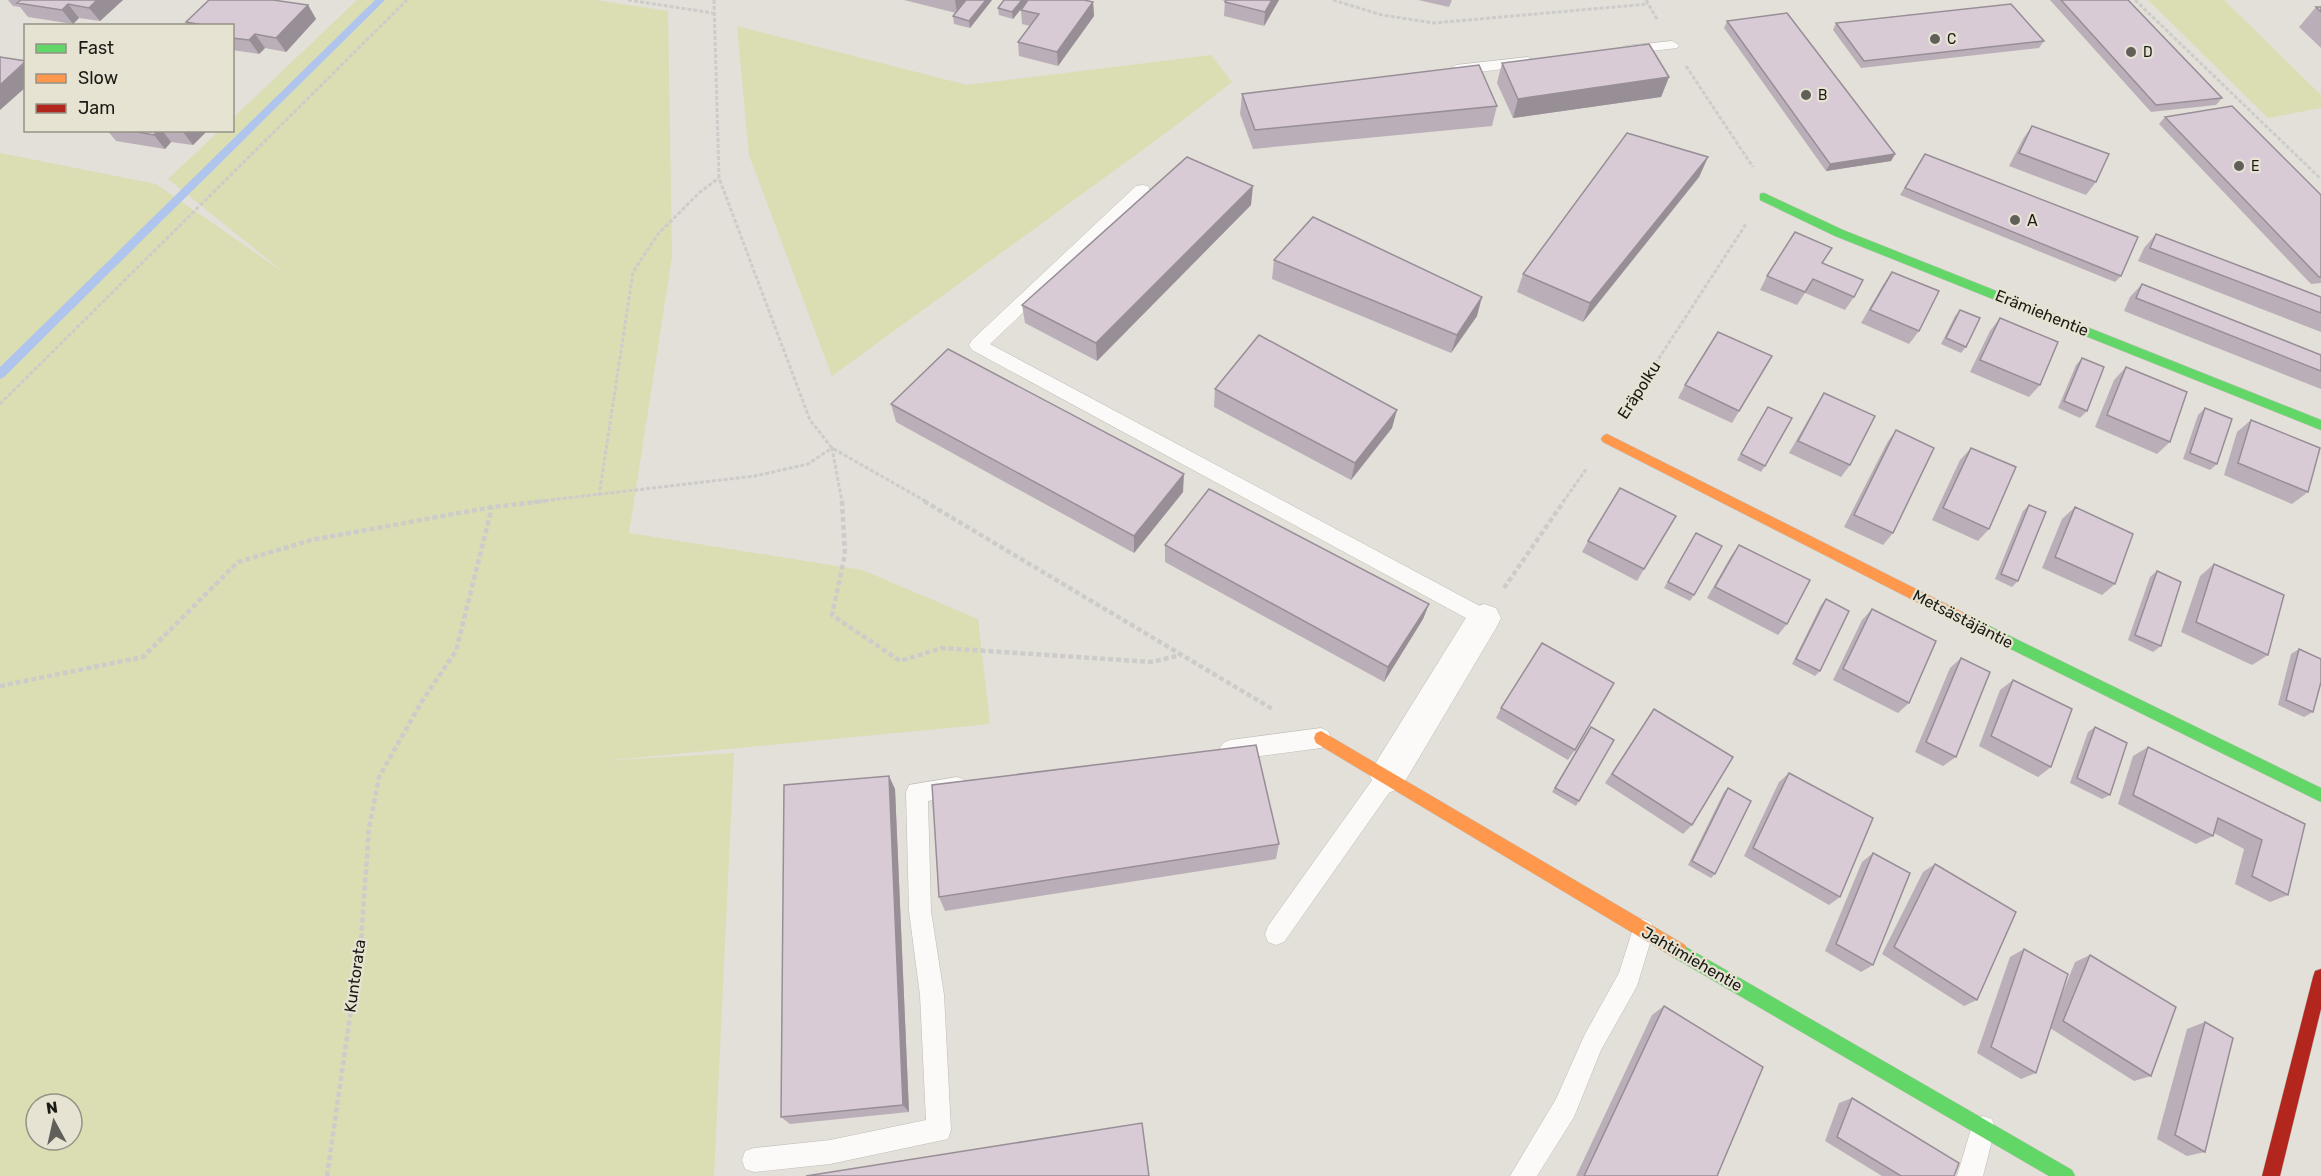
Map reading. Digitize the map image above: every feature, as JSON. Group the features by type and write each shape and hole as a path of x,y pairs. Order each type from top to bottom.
{"street":[{"name":"Erämiehentie","path":"1764,197 1839,233 2321,425"},
{"name":"Metsästäjäntie","path":"1607,439 2321,795"},
{"path":"1388,776 1484,618"},
{"name":"Jahtimiehentie","path":"1321,738 1643,930 2066,1176"},
{"path":"2271,1176 2321,977"}],"lane":[{"path":"1613,52 1672,45"},
{"path":"1436,73 1542,60"},
{"path":"1142,190 978,345 1484,618"},
{"path":"1214,752 1321,738"},
{"path":"1276,934 1388,776"},
{"path":"754,1160 830,1152 939,1130 932,995 920,910 917,792 976,784"},
{"path":"1523,1176 1565,1108 1593,1042 1629,978 1643,930"},
{"path":"1970,1176 1983,1128"}],"path":[{"path":"0,404 407,0"},
{"path":"628,0 713,13"},
{"path":"714,0 719,178 810,420 832,448 870,468 1321,738"},
{"path":"1333,0 1382,15 1434,23 1647,2 1672,45 1756,172 1764,197"},
{"path":"2135,0 2321,179"},
{"path":"599,496 633,272 658,234 700,192 719,178"},
{"name":"Eräpolku","path":"1484,618 1607,439 1764,197"},
{"path":"0,686 143,657 238,562 311,540 492,507 754,476 808,464 832,448"},
{"path":"832,448 842,494 845,554 832,615 900,661 942,648 1152,662 1181,655"},
{"name":"Kuntorata","path":"327,1176 361,940 369,828 379,777 422,701 456,651 492,507"}],"green space":[{"path":"357,0 595,0 668,11 672,257 629,533 862,570 978,619 990,724 603,761 734,753 714,1176 0,1176 0,153 156,184 286,274 168,179 218,132 234,132 234,117"},
{"path":"2148,0 2224,0 2321,95 2321,108 2268,118"},
{"path":"737,26 967,85 1211,55 1232,82 1174,127 832,376 749,155"}],"building":[{"path":"21,0 97,0 89,8 68,4 62,10 17,3"},
{"path":"209,0 273,0 308,5 276,38 255,34 249,40 234,38 234,24 186,22"},
{"path":"966,0 986,0 969,21 953,16"},
{"path":"1004,0 1022,0 1012,12 998,8"},
{"path":"1028,0 1093,2 1057,52 1018,42 1039,14 1021,10"},
{"path":"1226,0 1272,0 1265,12 1225,2"},
{"name":"D","path":"2061,0 2128,0 2222,98 2156,105"},
{"name":"C","path":"2011,4 2044,41 1864,61 1836,23"},
{"name":"B","path":"1787,13 1895,154 1830,164 1727,21"},
{"path":"1649,44 1669,77 1518,99 1502,63"},
{"path":"0,57 24,61 24,63 0,85"},
{"path":"1479,65 1497,106 1255,130 1242,94"},
{"name":"E","path":"2232,106 2321,195 2321,277 2165,117"},
{"path":"2032,126 2109,154 2096,182 2019,153"},
{"path":"137,132 156,132 154,135"},
{"path":"1627,133 1708,157 1590,303 1523,274"},
{"name":"A","path":"1925,154 2138,237 2121,276 1905,188"},
{"path":"1187,157 1253,186 1096,343 1022,305"},
{"path":"1313,217 1482,297 1457,335 1274,260"},
{"path":"1795,232 1832,248 1822,263 1863,280 1854,297 1813,279 1805,292 1767,276"},
{"path":"2156,234 2321,297 2321,313 2150,248"},
{"path":"1892,272 1939,291 1919,331 1870,310"},
{"path":"2142,284 2321,355 2321,371 2136,298"},
{"path":"1960,310 1980,318 1966,347 1946,338"},
{"path":"2000,318 2058,342 2040,385 1980,360"},
{"path":"1718,332 1772,356 1739,411 1685,385"},
{"path":"1259,335 1397,410 1355,463 1215,389"},
{"path":"948,349 1184,474 1134,536 891,404"},
{"path":"2082,358 2104,367 2087,411 2064,401"},
{"path":"2126,367 2187,392 2170,442 2107,415"},
{"path":"1824,393 1875,416 1850,465 1798,441"},
{"path":"1768,407 1792,418 1765,466 1741,454"},
{"path":"2205,408 2232,419 2217,464 2190,453"},
{"path":"2251,420 2320,448 2308,492 2238,463"},
{"path":"1896,430 1934,448 1893,533 1854,515"},
{"path":"1971,448 2016,467 1989,529 1943,508"},
{"path":"1620,488 1676,516 1644,569 1588,541"},
{"path":"1209,489 1429,604 1388,667 1165,545"},
{"path":"2029,505 2046,512 2018,581 2001,574"},
{"path":"2075,507 2133,534 2115,584 2055,557"},
{"path":"1696,533 1722,546 1694,595 1668,582"},
{"path":"1739,545 1810,580 1787,624 1715,587"},
{"path":"2214,564 2284,595 2268,655 2196,622"},
{"path":"2157,571 2181,582 2161,646 2135,635"},
{"path":"1826,599 1849,611 1820,671 1796,659"},
{"path":"1872,609 1936,641 1909,703 1843,669"},
{"path":"1542,643 1614,683 1575,750 1501,708"},
{"path":"2299,649 2321,659 2321,682 2313,712 2286,700"},
{"path":"1961,658 1990,672 1956,757 1926,742"},
{"path":"2013,680 2072,709 2051,767 1991,736"},
{"path":"1654,709 1733,757 1692,825 1612,774"},
{"path":"1591,727 1614,740 1579,801 1555,788"},
{"path":"2095,727 2127,743 2110,795 2077,778"},
{"path":"1256,745 1279,844 939,897 932,785"},
{"path":"2148,747 2305,824 2288,895 2252,876 2262,840 2218,818 2213,836 2133,795"},
{"path":"1789,773 1873,818 1840,897 1753,848"},
{"path":"889,776 903,1105 781,1117 784,785"},
{"path":"1728,788 1751,801 1715,874 1692,861"},
{"path":"1873,853 1910,873 1873,965 1836,944"},
{"path":"1935,864 2016,912 1977,1000 1894,947"},
{"path":"2024,949 2068,974 2036,1073 1991,1047"},
{"path":"2090,955 2176,1007 2151,1076 2063,1021"},
{"path":"1664,1006 1763,1067 1717,1176 1584,1176"},
{"path":"2205,1022 2233,1038 2205,1152 2175,1135"},
{"path":"1852,1098 1959,1163 1954,1176 1901,1176 1837,1137"},
{"path":"1142,1123 1149,1176 806,1176"}],"waterway":[{"path":"0,374 380,0"}],"traffic: fast":[{"path":"1764,197 1839,233 2321,425"},
{"path":"1971,623 2321,795"},
{"path":"1679,951 2066,1176"}],"traffic: slow":[{"path":"1607,439 1971,623"},
{"path":"1321,738 1679,951"}],"traffic: jam":[{"path":"2271,1176 2321,977"}],"place":[{"name":"C","path":"1935,39"},
{"name":"D","path":"2131,52"},
{"name":"B","path":"1806,95"},
{"name":"E","path":"2239,166"},
{"name":"A","path":"2015,220"}]}
